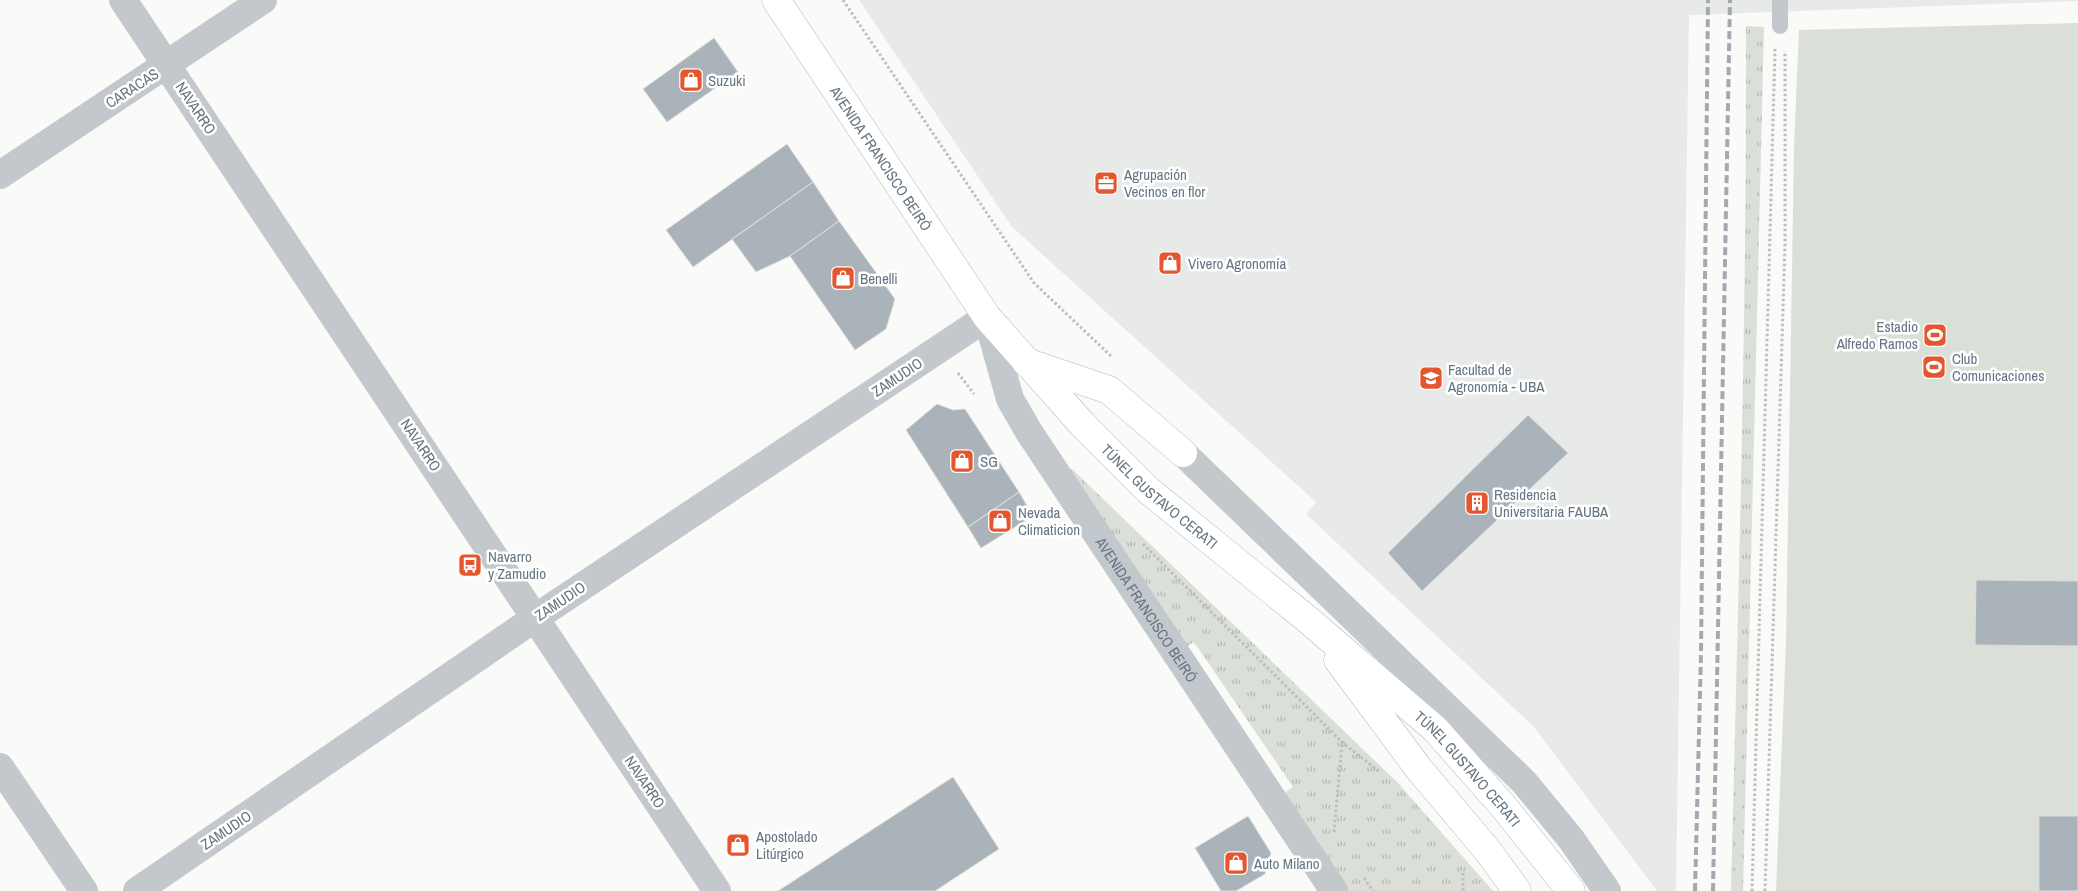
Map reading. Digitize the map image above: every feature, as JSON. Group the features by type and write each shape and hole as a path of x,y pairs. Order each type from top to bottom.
{"main road":[{"name":"AVENIDA FRANCISCO BEIRÓ","path":"776,0 987,317 1024,361"},
{"path":"1024,361 1109,390 1183,454"},
{"name":"TÚNEL GUSTAVO CERATI","path":"1024,361 1083,425 1148,490 1307,619 1435,728 1509,813 1571,891"},
{"name":"TÚNEL GUSTAVO CERATI","path":"1307,619 1419,770 1488,850 1517,891"}],"street":[{"name":"NAVARRO","path":"123,0 717,891"},
{"name":"CARACAS","path":"0,175 263,0"},
{"name":"ZAMUDIO","path":"136,891 535,618 987,317"},
{"name":"AVENIDA FRANCISCO BEIRÓ","path":"987,317 1010,399 1028,432 1328,889"},
{"path":"1183,454 1524,782 1571,839 1607,891"},
{"path":"0,767 84,891"}],"lane":[{"path":"1780,0 1780,26"}],"path":[{"path":"1752,891 1775,36 1780,26"},
{"path":"1765,891 1784,245 1785,37 1780,26"},
{"path":"1143,543 1342,743 1386,778"},
{"path":"1334,832 1342,743"},
{"path":"1461,869 1464,876 1463,891"}],"shaded area":[{"name":"Facultad de Agronomía - UBA","path":"859,0 2078,1 1689,15 1676,891 1657,891 1534,727 1306,514 1316,502 1012,227"}],"green space":[{"name":"Club Comunicaciones","path":"2078,23 2078,891 1776,891 1786,641 1794,148 1799,30"},
{"path":"1746,26 1764,27 1743,891 1731,891 1744,351"},
{"path":"1072,469 1397,782 1493,891 1348,891 1283,794 1293,787 1194,642 1183,649 1068,472"}],"building":[{"name":"Suzuki","path":"714,38 738,72 667,122 643,89"},
{"path":"787,144 813,182 693,267 666,230"},
{"path":"813,182 839,221 790,256 756,272 732,239"},
{"name":"Benelli","path":"839,221 895,299 886,329 855,350 790,256"},
{"name":"SG","path":"937,404 953,410 965,409 1019,492 968,527 906,430"},
{"name":"Residencia Universitaria FAUBA","path":"1528,415 1568,453 1422,591 1388,553"},
{"name":"Nevada Climaticion","path":"1019,492 1033,516 981,548 968,527"},
{"path":"1976,580 2078,581 2078,646 1975,645"},
{"path":"953,777 999,849 935,891 778,891"},
{"name":"Auto Milano","path":"1248,816 1271,853 1265,874 1236,891 1221,891 1195,848"},
{"path":"2039,816 2078,816 2078,891 2039,891"}],"railway":[{"path":"1695,891 1701,653 1708,0"},
{"path":"1713,891 1730,0"}],"place":[{"name":"Suzuki","path":"691,80"},
{"name":"Agrupación Vecinos en flor","path":"1106,183"},
{"name":"Vivero Agronomía","path":"1170,263"},
{"name":"Benelli","path":"843,278"},
{"name":"Estadio Alfredo Ramos","path":"1935,335"},
{"name":"Club Comunicaciones","path":"1934,367"},
{"name":"Facultad de Agronomía - UBA","path":"1431,378"},
{"name":"SG","path":"962,461"},
{"name":"Residencia Universitaria FAUBA","path":"1477,503"},
{"name":"Nevada Climaticion","path":"1000,521"},
{"name":"Navarro y Zamudio","path":"470,565"},
{"name":"Apostolado Litúrgico","path":"738,845"},
{"name":"Auto Milano","path":"1236,863"}]}
